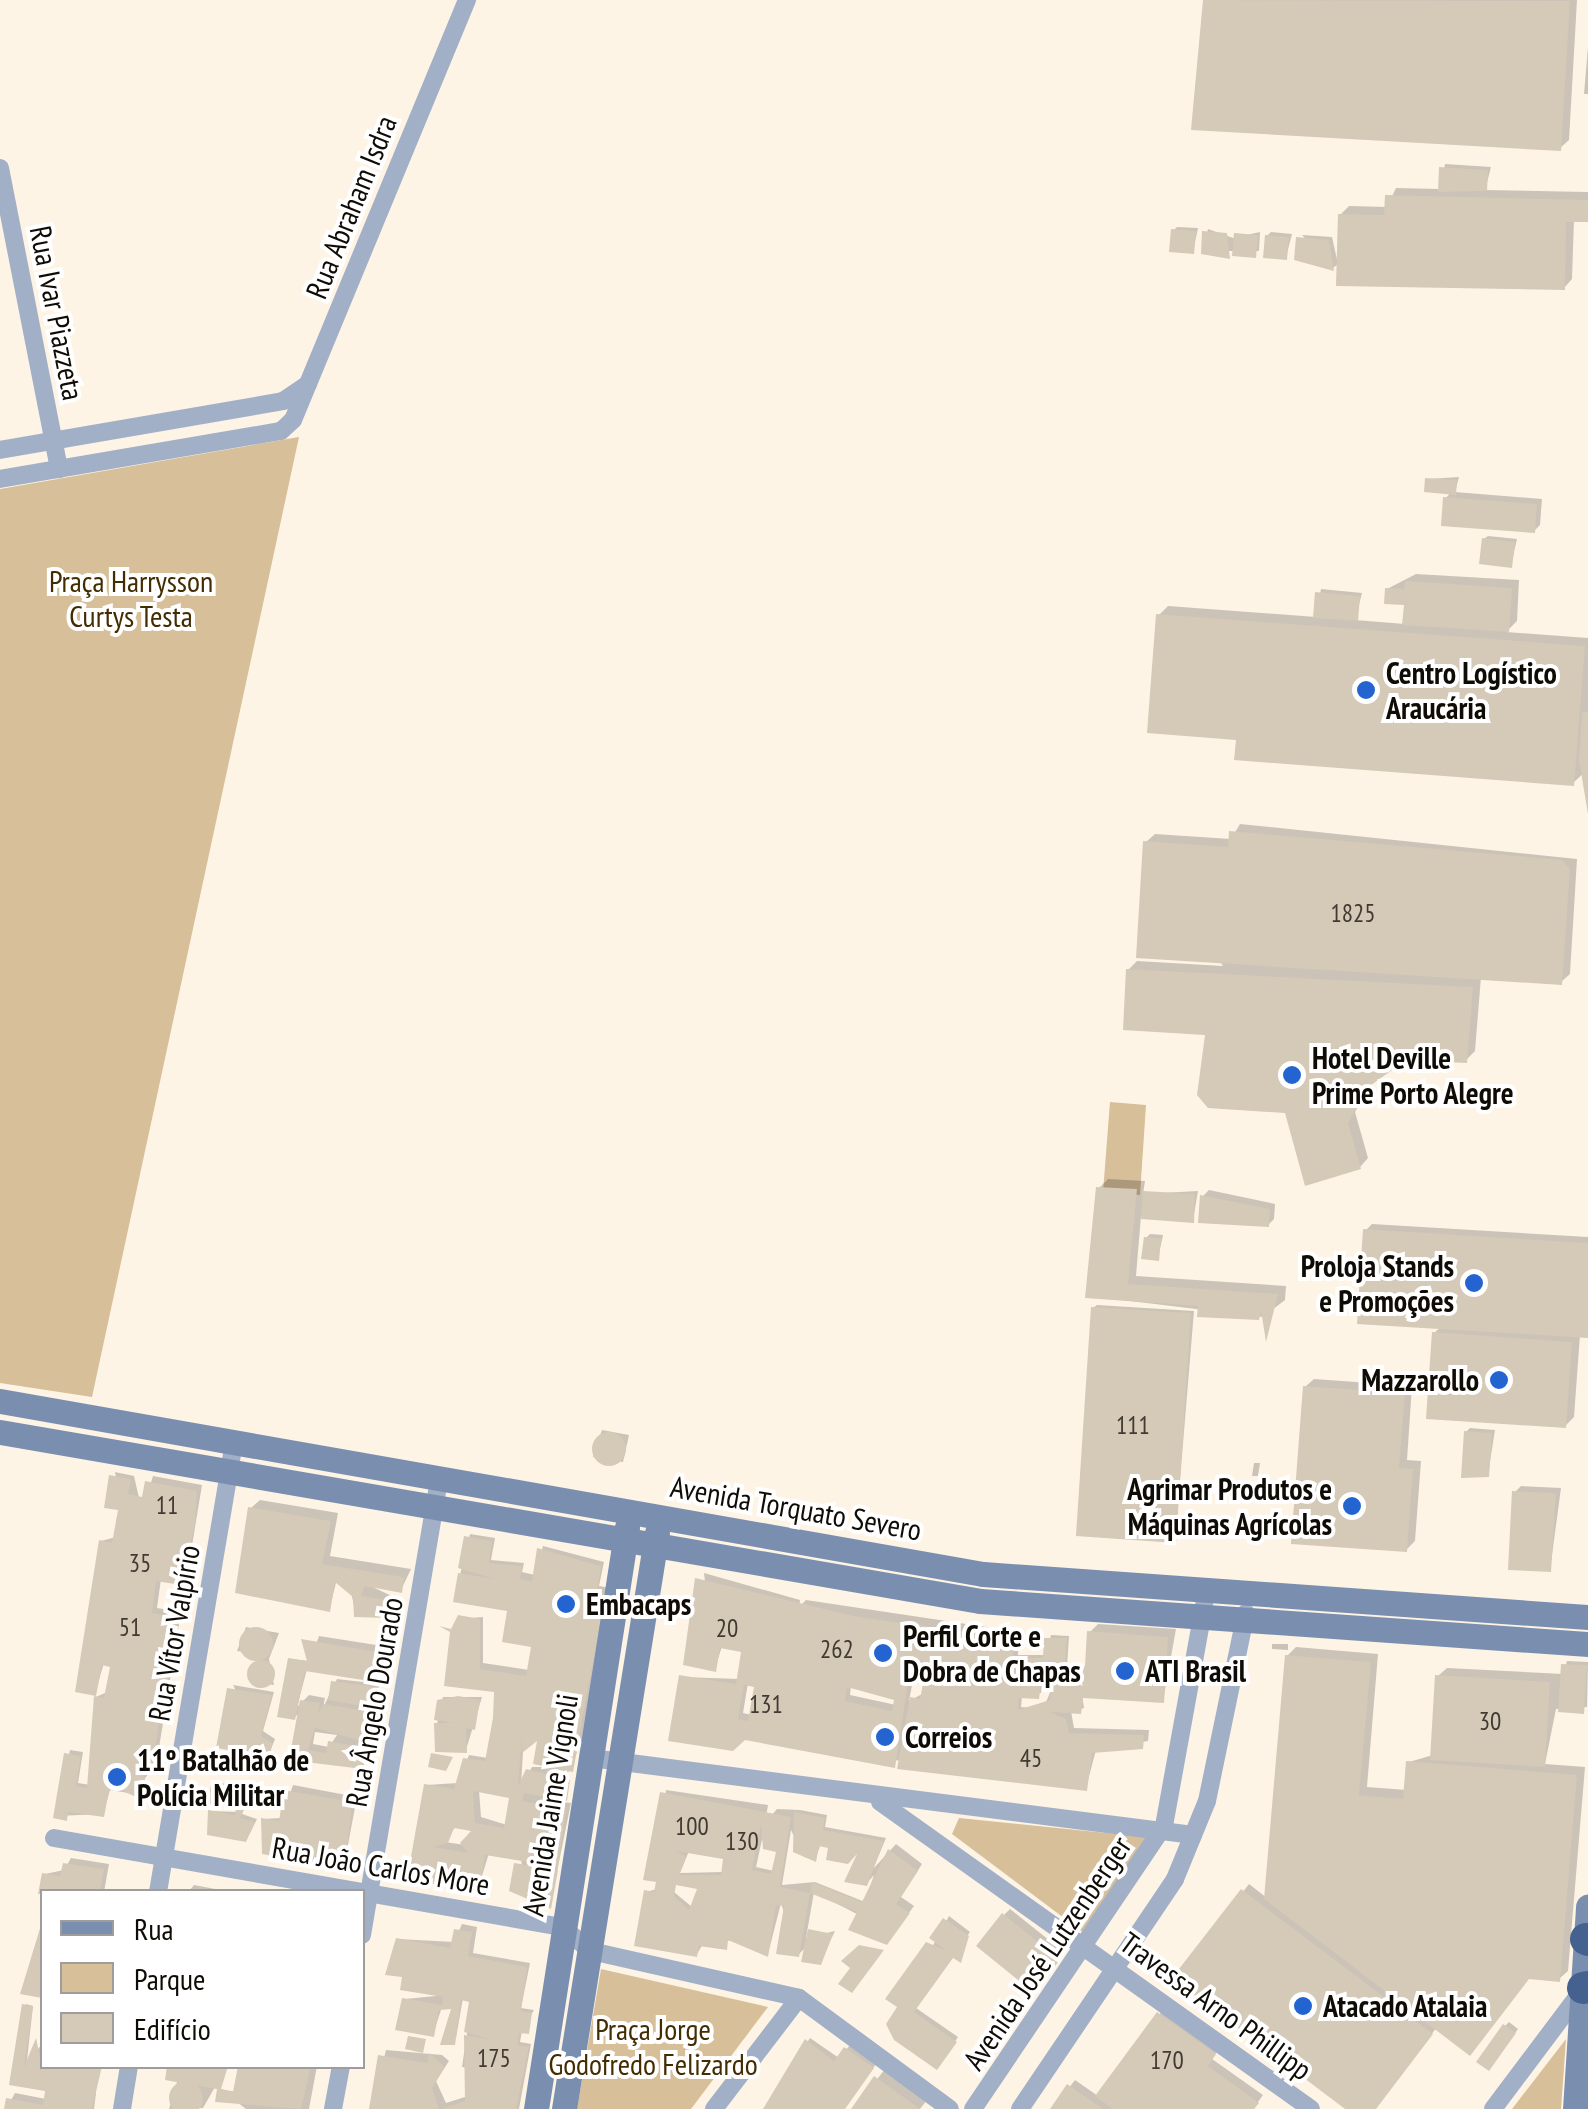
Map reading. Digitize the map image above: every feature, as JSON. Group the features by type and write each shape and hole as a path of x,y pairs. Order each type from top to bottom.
{"street":[{"name":"Rua Abraham Isdra","path":"60,469 281,431 308,384 467,0"},
{"name":"Rua Ivar Piazzeta","path":"0,168 60,469"},
{"path":"0,450 283,401 308,384"},
{"path":"0,479 60,469"},
{"name":"Avenida Torquato Severo","path":"0,1401 983,1574 1588,1616"},
{"name":"Avenida Torquato Severo","path":"0,1432 980,1601 1588,1644"},
{"name":"Rua Vítor Valpírio","path":"158,1889 234,1442"},
{"name":"Rua Ângelo Dourado","path":"365,1918 439,1478"},
{"name":"Avenida Jaime Vignoli","path":"536,2109 630,1512"},
{"name":"Avenida Jaime Vignoli","path":"564,2109 660,1517"},
{"path":"824,1574 831,1548"},
{"name":"Avenida José Lutzenberger","path":"973,2109 1089,1947 1164,1826 1205,1590"},
{"name":"Avenida José Lutzenberger","path":"1020,2109 1119,1970 1193,1835 1230,1712 1251,1592"},
{"path":"1417,1632 1422,1605"},
{"path":"591,1758 879,1801 1164,1826 1193,1835"},
{"name":"Travessa Arno Phillipp","path":"879,1801 1312,2109"},
{"name":"Rua João Carlos More","path":"54,1838 358,1889"},
{"name":"Rua João Carlos More","path":"365,1890 562,1927 591,1951 798,1998 950,2109"},
{"path":"1575,2109 1586,1987 1588,1906"},
{"path":"1493,2109 1586,1987"},
{"path":"714,2109 798,1998"},
{"path":"122,2109 129,2069"},
{"path":"334,2109 340,2069"}],"green space":[{"name":"Praça Harrysson Curtys Testa","path":"299,437 92,1397 0,1383 0,489"},
{"path":"1110,1102 1146,1105 1140,1195 1103,1192"},
{"path":"959,1818 1155,1838 1088,1936 952,1834"},
{"name":"Praça Jorge Godofredo Felizardo","path":"601,1969 768,2007 691,2109 577,2109"},
{"path":"1566,2039 1561,2109 1512,2109"}],"building":[{"path":"1203,0 1570,1 1561,151 1191,130"},
{"path":"1439,167 1488,170 1487,191 1438,192"},
{"path":"1385,195 1588,200 1588,222 1566,222 1565,290 1336,286 1338,214 1384,215"},
{"path":"1171,229 1196,231 1194,254 1169,252"},
{"path":"1202,231 1227,233 1230,259 1201,254"},
{"path":"1234,233 1258,235 1256,258 1232,256"},
{"path":"1265,235 1289,237 1287,260 1263,258"},
{"path":"1296,237 1329,240 1334,271 1294,260"},
{"path":"1425,478 1457,480 1456,495 1424,492"},
{"path":"1443,497 1537,504 1535,533 1441,526"},
{"path":"1482,538 1515,542 1512,568 1479,564"},
{"path":"1405,581 1512,588 1509,632 1402,625 1404,605 1384,604 1385,588 1404,589"},
{"path":"1315,592 1360,596 1358,621 1313,618"},
{"name":"Centro Logístico Araucária","path":"1156,614 1585,646 1574,786 1234,760 1236,740 1147,733"},
{"path":"1582,712 1588,712 1588,814 1579,760"},
{"path":"1229,831 1562,860 1570,869 1562,985 1136,958 1143,841 1228,847"},
{"name":"Hotel Deville Prime Porto Alegre","path":"1126,969 1473,987 1467,1063 1406,1060 1367,1088 1348,1123 1361,1169 1305,1186 1285,1113 1208,1108 1197,1095 1205,1035 1123,1030"},
{"path":"1096,1187 1137,1189 1128,1284 1278,1294 1266,1342 1261,1310 1259,1320 1197,1317 1198,1306 1085,1298"},
{"path":"1143,1191 1195,1194 1194,1223 1141,1219"},
{"path":"1200,1195 1270,1209 1269,1227 1198,1223"},
{"name":"Proloja Stands e Promoções","path":"1363,1229 1588,1243 1588,1338 1357,1324"},
{"path":"1144,1237 1161,1238 1159,1261 1141,1259"},
{"path":"1091,1307 1191,1313 1176,1543 1076,1536"},
{"name":"Mazzarollo","path":"1432,1332 1572,1342 1566,1428 1426,1419"},
{"name":"Agrimar Produtos e Máquinas Agrícolas","path":"1303,1386 1405,1393 1399,1468 1413,1469 1407,1552 1291,1544"},
{"path":"1464,1431 1492,1433 1489,1477 1461,1478"},
{"path":"609,1432 621,1437 626,1449 621,1461 609,1466 597,1461 592,1449 597,1437"},
{"path":"109,1475 131,1479 128,1494 142,1497 145,1481 197,1491 195,1524 181,1585 156,1581 152,1613 176,1617 152,1768 141,1767 147,1786 138,1785 136,1797 110,1785 104,1817 68,1812 67,1821 53,1818 64,1753 81,1756 76,1786 87,1788 94,1696 104,1698 110,1667 102,1665 96,1696 75,1692 99,1540 112,1543 118,1510 104,1508"},
{"path":"1512,1491 1556,1493 1551,1572 1508,1570"},
{"path":"248,1507 331,1521 322,1564 404,1577 402,1593 365,1586 361,1596 389,1600 389,1618 354,1617 353,1597 335,1582 330,1612 235,1593"},
{"path":"464,1536 492,1541 489,1563 522,1566 520,1579 532,1581 537,1548 601,1566 597,1592 606,1593 577,1747 560,1744 577,1750 573,1772 533,1764 537,1741 522,1753 522,1738 518,1786 526,1769 570,1780 567,1801 524,1793 522,1801 566,1809 558,1867 485,1855 479,1892 407,1879 424,1784 454,1789 463,1758 485,1761 493,1718 494,1692 444,1686 450,1632 439,1626 451,1629 458,1615 480,1619 480,1669 526,1676 531,1647 502,1642 507,1611 453,1602 458,1573 494,1579 458,1568","holes":["473,1791 509,1798 504,1828 475,1823","454,1828 471,1831 460,1843 468,1853 433,1847 448,1843"]},
{"path":"695,1578 858,1617 1014,1638 1013,1658 1043,1658 1044,1638 1067,1638 1064,1673 1043,1667 1039,1699 1019,1698 1018,1710 1050,1700 1052,1677 1083,1686 1075,1664 1085,1666 1087,1631 1168,1637 1164,1703 1083,1698 1081,1714 1050,1712 1066,1719 1069,1733 1144,1735 1143,1749 1092,1753 1087,1791 897,1769 910,1697 920,1699 923,1684 908,1682 895,1768 745,1740 733,1751 668,1741 679,1675 736,1684 741,1652 720,1648 716,1672 683,1665","holes":["744,1685 754,1687 748,1721 738,1719","847,1687 894,1700 892,1711 845,1701"]},
{"path":"256,1627 268,1632 273,1644 268,1656 256,1661 244,1656 239,1644 244,1632"},
{"path":"301,1639 384,1653 376,1682 305,1671 295,1720 277,1717 288,1658 307,1661"},
{"path":"1285,1655 1371,1662 1359,1795 1403,1799 1406,1761 1577,1775 1560,1982 1529,1979 1470,2056 1264,1899"},
{"path":"261,1660 271,1664 275,1674 271,1684 261,1688 251,1684 247,1674 251,1664"},
{"path":"1561,1664 1587,1665 1584,1714 1558,1712"},
{"path":"1435,1675 1550,1682 1545,1767 1430,1760"},
{"path":"331,1681 377,1687 373,1708 328,1700"},
{"path":"227,1688 272,1695 261,1736 272,1743 270,1757 216,1748"},
{"path":"458,1696 480,1700 475,1730 466,1728 467,1753 435,1752 434,1723 453,1723 434,1720 437,1700"},
{"path":"300,1700 320,1703 318,1714 323,1704 372,1712 368,1743 315,1728 308,1750 326,1753 328,1741 367,1748 363,1769 289,1760"},
{"path":"431,1753 453,1757 446,1771 428,1767"},
{"path":"211,1785 251,1794 240,1818 255,1822 246,1842 207,1835 208,1810 235,1815 236,1808 207,1803"},
{"path":"263,1786 278,1789 275,1809 260,1807"},
{"path":"284,1790 352,1802 345,1869 262,1854 261,1818 279,1821"},
{"path":"660,1792 791,1817 780,1887 810,1893 799,1957 776,1954 784,1906 776,1905 768,1957 728,1940 727,1950 699,1946 697,1957 634,1946 644,1890 654,1892 656,1882 643,1880","holes":["761,1824 763,1849 776,1852 771,1874 752,1870","676,1851 723,1859 721,1875 679,1875 686,1856","676,1885 697,1889 689,1910 674,1896"]},
{"path":"794,1812 825,1818 823,1830 884,1841 867,1886 844,1882 857,1854 848,1864 826,1860 828,1848 819,1846 816,1862 793,1852"},
{"path":"888,1849 918,1871 896,1904 910,1913 887,1945 848,1930 857,1912 810,1893 812,1882 862,1902"},
{"path":"63,1863 104,1869 101,1889 40,1889 38,1894 42,1873 60,1876"},
{"path":"514,1863 558,1870 551,1909 509,1891"},
{"name":"Atacado Atalaia","path":"1241,1889 1433,2034 1376,2109 1345,2109 1172,1978"},
{"path":"1002,1913 1060,1960 1033,1992 976,1946"},
{"path":"943,1918 969,1936 961,1963 953,1958 914,2012 957,2042 937,2070 894,2040 886,2024 897,2007 885,1999 926,1942 947,1951 929,1938"},
{"path":"40,1929 40,1998 20,1994"},
{"path":"454,1929 472,1932 468,1956 527,1967 521,2011 532,2013 529,2034 519,2033 518,2045 529,2047 516,2109 442,2109 465,2101 464,2035 493,2040 464,2032 469,2002 461,2000 455,2045 440,2045 451,2009 439,2010 434,2037 395,2030 402,1998 442,2005 443,1997 400,1990 402,1977 385,1975 396,1938 450,1948"},
{"path":"808,1929 833,1934 821,1965 801,1962"},
{"path":"859,1945 884,1950 852,1993 838,1984 850,1968 841,1961"},
{"path":"22,2004 33,2006 24,2067 36,2038 40,2069 101,2069 92,2109 4,2109 6,2098 43,2105 45,2091 9,2085"},
{"path":"1157,2012 1216,2054 1208,2066 1259,2103 1254,2109 1113,2109 1095,2096"},
{"path":"1503,2024 1516,2033 1489,2071 1476,2062"},
{"path":"408,2036 426,2039 423,2053 405,2049"},
{"path":"805,2039 834,2061 844,2047 874,2068 845,2109 763,2109"},
{"path":"429,2053 445,2067 432,2088 439,2109 369,2109 378,2055 427,2063"},
{"path":"167,2069 227,2069 221,2089 233,2092 237,2069 310,2069 301,2109 215,2102 217,2089 165,2080"},
{"path":"874,2076 920,2109 851,2109"},
{"path":"186,2081 198,2086 198,2110 174,2110 169,2098 174,2086"},
{"path":"1067,2084 1103,2109 1050,2109"}],"place":[{"name":"Centro Logístico Araucária","path":"1366,690"},
{"name":"Hotel Deville Prime Porto Alegre","path":"1292,1075"},
{"name":"Proloja Stands e Promoções","path":"1474,1283"},
{"name":"Mazzarollo","path":"1499,1380"},
{"name":"Agrimar Produtos e Máquinas Agrícolas","path":"1352,1506"},
{"name":"Embacaps","path":"566,1604"},
{"name":"Perfil Corte e Dobra de Chapas","path":"883,1653"},
{"name":"ATI Brasil","path":"1125,1671"},
{"name":"Correios","path":"885,1737"},
{"name":"11º Batalhão de Polícia Militar","path":"117,1777"},
{"name":"Atacado Atalaia","path":"1303,2006"}]}
